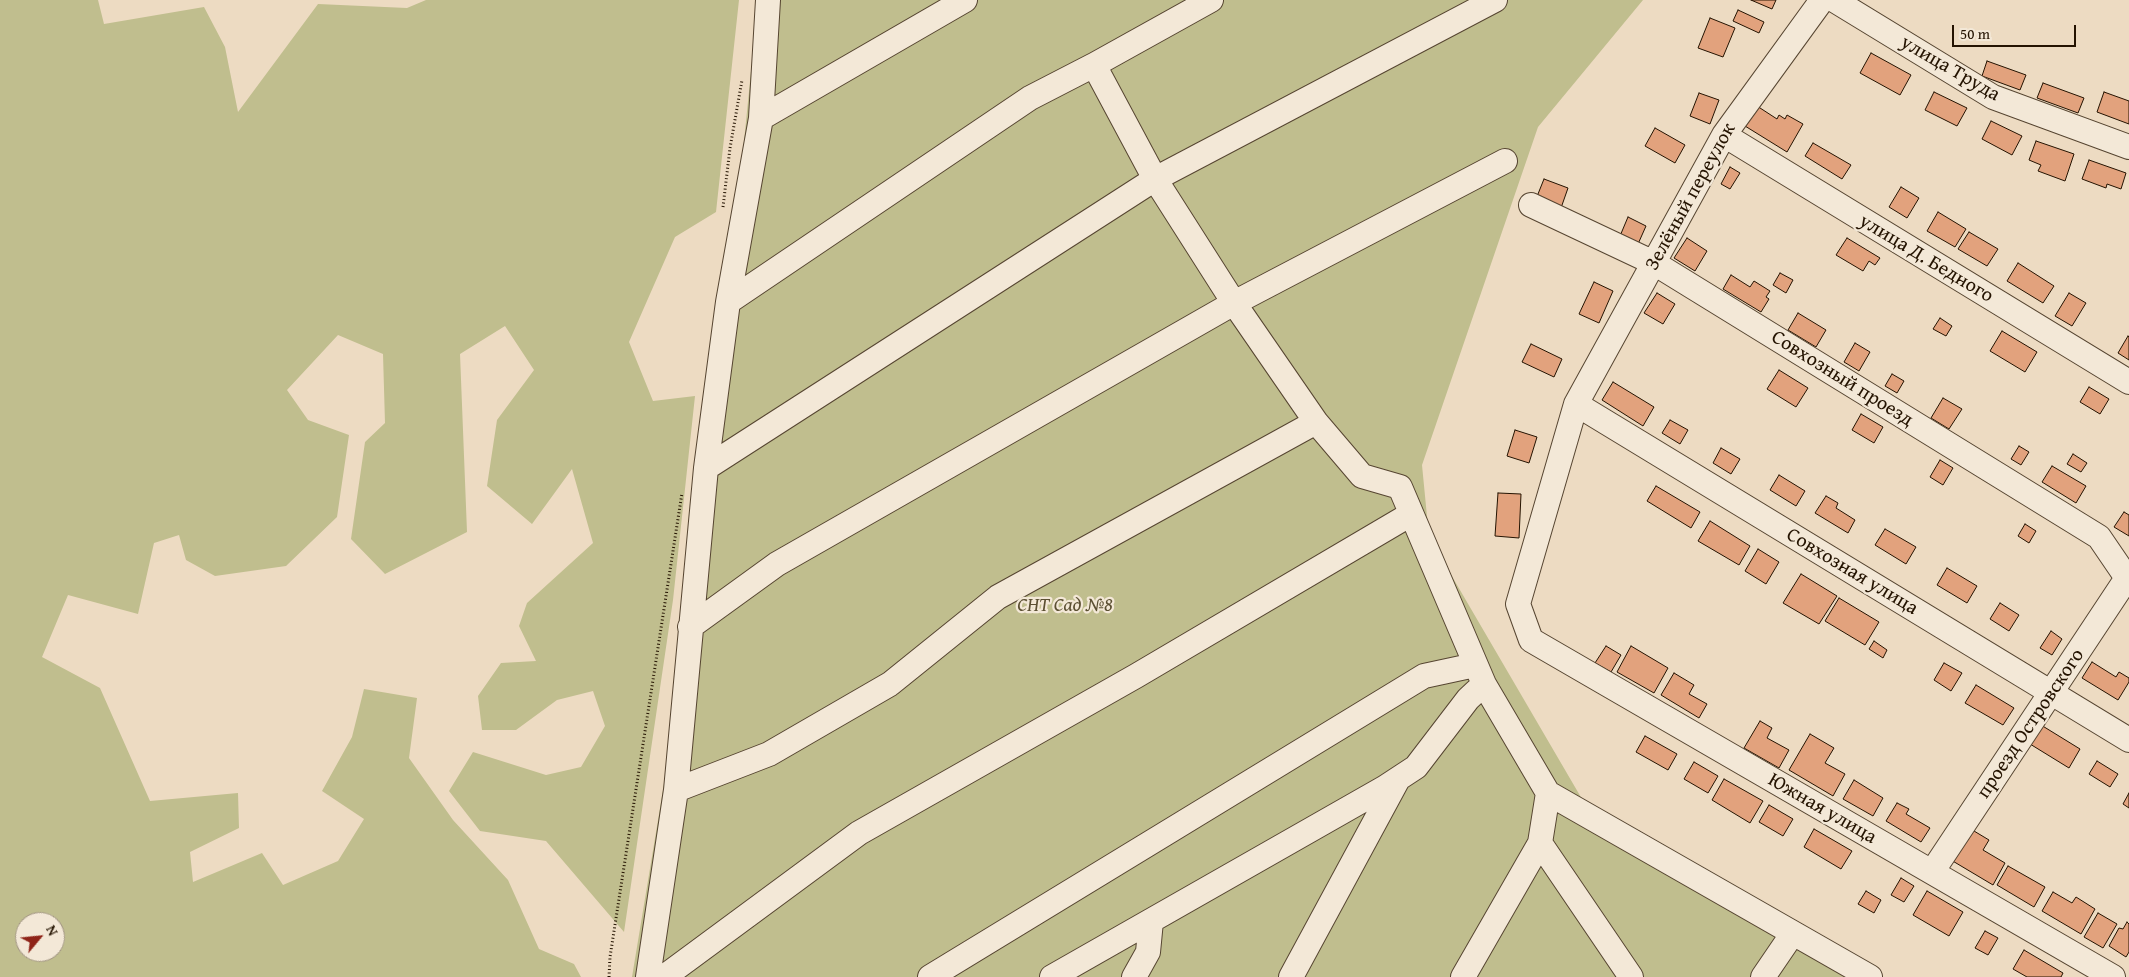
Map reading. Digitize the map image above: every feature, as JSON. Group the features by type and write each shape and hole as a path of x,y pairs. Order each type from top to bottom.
{"street":[{"path":"648,977 676,790 706,468 728,302 761,118 768,0"},
{"path":"761,118 965,0"},
{"path":"728,302 1030,98 1211,0"},
{"path":"706,468 1155,179 1496,0"},
{"name":"Зелёный переулок","path":"1531,640 1518,604 1576,404 1724,135 1822,0"},
{"name":"улица Труда","path":"1834,0 1994,97 2129,147"},
{"path":"1094,65 1155,179 1234,303 1316,422 1362,476 1400,486 1479,675 1548,793 1870,977"},
{"name":"улица Д. Бедного","path":"1724,135 2129,382"},
{"path":"690,627 777,564 1234,303 1505,161"},
{"name":"Совхозный проезд","path":"1531,205 1654,263 2099,537 2128,579"},
{"name":"Совхозная улица","path":"1576,404 2129,740"},
{"path":"676,790 769,754 890,684 998,597 1316,422"},
{"path":"664,977 859,833 1136,676 1411,514"},
{"name":"проезд Островского","path":"1932,872 2128,579"},
{"name":"Южная улица","path":"1531,640 2113,977"},
{"path":"1052,977 1416,767 1468,699 1479,675"},
{"path":"930,977 1424,676 1479,675"},
{"path":"1291,977 1399,778"},
{"path":"1463,977 1540,844 1548,793"},
{"path":"1540,844 1631,977"},
{"path":"1134,977 1148,952 1151,921"},
{"path":"1762,977 1793,933"}],"path":[{"path":"722,215 730,148 742,79"},
{"path":"609,977 610,957 683,488"}],"green space":[{"path":"0,0 98,0 104,24 204,7 225,47 238,112 318,4 407,8 426,0 739,0 716,212 675,237 629,342 653,401 695,396 673,600 624,932 546,841 480,831 449,791 473,752 546,775 581,767 605,726 593,691 557,700 516,730 482,730 478,696 501,663 536,661 519,626 527,603 593,543 572,469 532,524 487,486 497,420 534,370 505,326 460,354 467,532 385,574 351,539 365,442 385,423 383,354 338,335 287,390 308,420 349,435 337,517 286,566 215,576 186,560 179,535 154,543 138,614 68,595 42,657 100,688 150,801 238,793 239,828 190,852 193,882 262,853 283,885 338,861 364,819 322,791 352,737 364,689 417,698 409,758 453,820 508,880 539,949 574,964 581,977 0,977"},
{"name":"СНТ Сад №8","path":"755,0 1643,0 1538,127 1422,465 1429,537 1589,811 1875,977 632,977 690,627 728,302 756,21"}],"building":[{"path":"1751,0 1776,0 1772,9"},
{"path":"1738,10 1764,22 1759,33 1733,21"},
{"path":"1710,18 1735,28 1723,57 1698,48"},
{"path":"1871,53 1911,75 1900,95 1860,73"},
{"path":"1987,61 2026,75 2020,90 1982,76"},
{"path":"2043,83 2084,98 2078,113 2037,98"},
{"path":"1934,92 1967,108 1957,126 1925,110"},
{"path":"2104,92 2129,101 2129,124 2097,112"},
{"path":"1699,93 1719,100 1710,124 1690,116"},
{"path":"1757,106 1777,119 1779,115 1785,119 1787,115 1803,124 1787,152 1745,126"},
{"path":"1991,121 2022,136 2012,155 1982,139"},
{"path":"1655,128 1685,145 1675,163 1645,146"},
{"path":"2036,141 2074,154 2065,181 2038,171 2041,165 2029,160"},
{"path":"1813,143 1851,165 1842,179 1805,156"},
{"path":"2089,160 2126,173 2121,189 2107,184 2106,188 2082,179"},
{"path":"1730,167 1740,173 1730,189 1721,184"},
{"path":"1544,179 1568,188 1561,208 1536,199"},
{"path":"1901,187 1919,198 1907,218 1889,207"},
{"path":"1938,212 1966,229 1955,247 1927,231"},
{"path":"1628,217 1646,226 1638,244 1620,236"},
{"path":"1969,232 1998,249 1987,266 1958,249"},
{"path":"1687,238 1707,251 1695,271 1674,258"},
{"path":"1847,238 1880,258 1875,265 1869,261 1863,271 1836,255"},
{"path":"2018,263 2054,286 2043,303 2007,281"},
{"path":"1780,273 1793,280 1786,293 1773,285"},
{"path":"1731,275 1750,287 1754,281 1770,291 1766,297 1769,299 1761,312 1723,289"},
{"path":"1594,282 1613,291 1599,323 1579,314"},
{"path":"1657,293 1675,304 1663,324 1644,313"},
{"path":"2069,293 2086,303 2072,326 2055,316"},
{"path":"1798,313 1826,330 1816,347 1788,330"},
{"path":"1940,318 1952,326 1946,336 1933,329"},
{"path":"2002,331 2037,352 2025,372 1990,351"},
{"path":"2129,337 2129,360 2118,353"},
{"path":"1855,343 1870,352 1859,371 1844,362"},
{"path":"1531,344 1562,359 1554,377 1522,362"},
{"path":"1779,370 1808,388 1796,407 1767,389"},
{"path":"1892,374 1904,381 1897,393 1885,386"},
{"path":"1613,382 1654,407 1643,426 1602,400"},
{"path":"2089,387 2109,399 2100,414 2080,402"},
{"path":"1943,398 1962,409 1949,429 1931,418"},
{"path":"1861,414 1883,427 1874,443 1852,430"},
{"path":"1670,420 1688,430 1680,444 1662,433"},
{"path":"1515,430 1537,437 1529,463 1507,456"},
{"path":"2019,446 2029,452 2021,465 2011,459"},
{"path":"1721,448 1740,459 1731,474 1713,463"},
{"path":"2073,454 2087,463 2081,472 2067,464"},
{"path":"1940,460 1953,468 1943,485 1930,477"},
{"path":"2052,466 2086,486 2076,503 2042,482"},
{"path":"1779,475 1805,491 1796,506 1770,490"},
{"path":"1656,486 1700,512 1691,528 1647,501"},
{"path":"1498,493 1521,494 1519,538 1495,536"},
{"path":"1826,496 1838,503 1836,508 1855,520 1848,533 1815,513"},
{"path":"2124,512 2129,515 2129,536 2114,527"},
{"path":"1710,521 1750,546 1739,565 1698,541"},
{"path":"2025,524 2036,531 2029,543 2018,536"},
{"path":"1885,529 1916,547 1906,564 1875,545"},
{"path":"1758,549 1779,562 1766,584 1745,571"},
{"path":"1947,568 1977,586 1967,603 1937,585"},
{"path":"1801,574 1837,596 1819,624 1783,603"},
{"path":"1839,598 1879,622 1865,645 1825,621"},
{"path":"2000,603 2019,615 2009,631 1990,619"},
{"path":"2051,631 2062,639 2052,655 2040,648"},
{"path":"1874,641 1887,650 1883,658 1869,649"},
{"path":"1606,646 1621,655 1611,672 1595,663"},
{"path":"1631,646 1668,668 1654,693 1617,672"},
{"path":"2092,662 2116,677 2119,672 2129,678 2129,682 2118,700 2082,678"},
{"path":"1944,663 1962,673 1951,691 1934,680"},
{"path":"1674,673 1694,685 1689,694 1707,704 1699,718 1661,695"},
{"path":"1976,685 2014,708 2003,725 1965,703"},
{"path":"1760,721 1772,728 1767,738 1789,750 1779,768 1744,748"},
{"path":"2041,725 2080,749 2069,768 2030,744"},
{"path":"1810,734 1834,748 1825,763 1845,774 1833,796 1789,770"},
{"path":"1645,736 1677,754 1668,770 1636,752"},
{"path":"2097,761 2118,774 2110,787 2089,774"},
{"path":"1694,762 1718,776 1708,793 1684,779"},
{"path":"1724,779 1763,801 1750,823 1712,800"},
{"path":"1854,780 1883,798 1873,816 1843,799"},
{"path":"2129,793 2129,808 2123,804"},
{"path":"1897,803 1909,809 1906,814 1930,828 1921,842 1886,821"},
{"path":"1769,805 1793,819 1783,836 1759,822"},
{"path":"1969,828 1989,840 1983,850 2005,863 1993,885 1951,860"},
{"path":"1814,829 1852,851 1841,869 1804,847"},
{"path":"2008,866 2045,887 2034,907 1997,885"},
{"path":"1901,878 1914,886 1904,902 1891,895"},
{"path":"1866,891 1881,900 1874,913 1858,904"},
{"path":"1927,891 1963,912 1949,936 1913,915"},
{"path":"2053,892 2072,903 2076,897 2095,909 2081,934 2042,911"},
{"path":"2098,913 2117,924 2103,948 2084,937"},
{"path":"2127,922 2129,924 2129,952 2126,957 2109,946 2119,928 2123,929"},
{"path":"1985,931 1998,938 1988,955 1975,948"},
{"path":"2024,950 2063,973 2061,977 2027,977 2013,969"}]}
